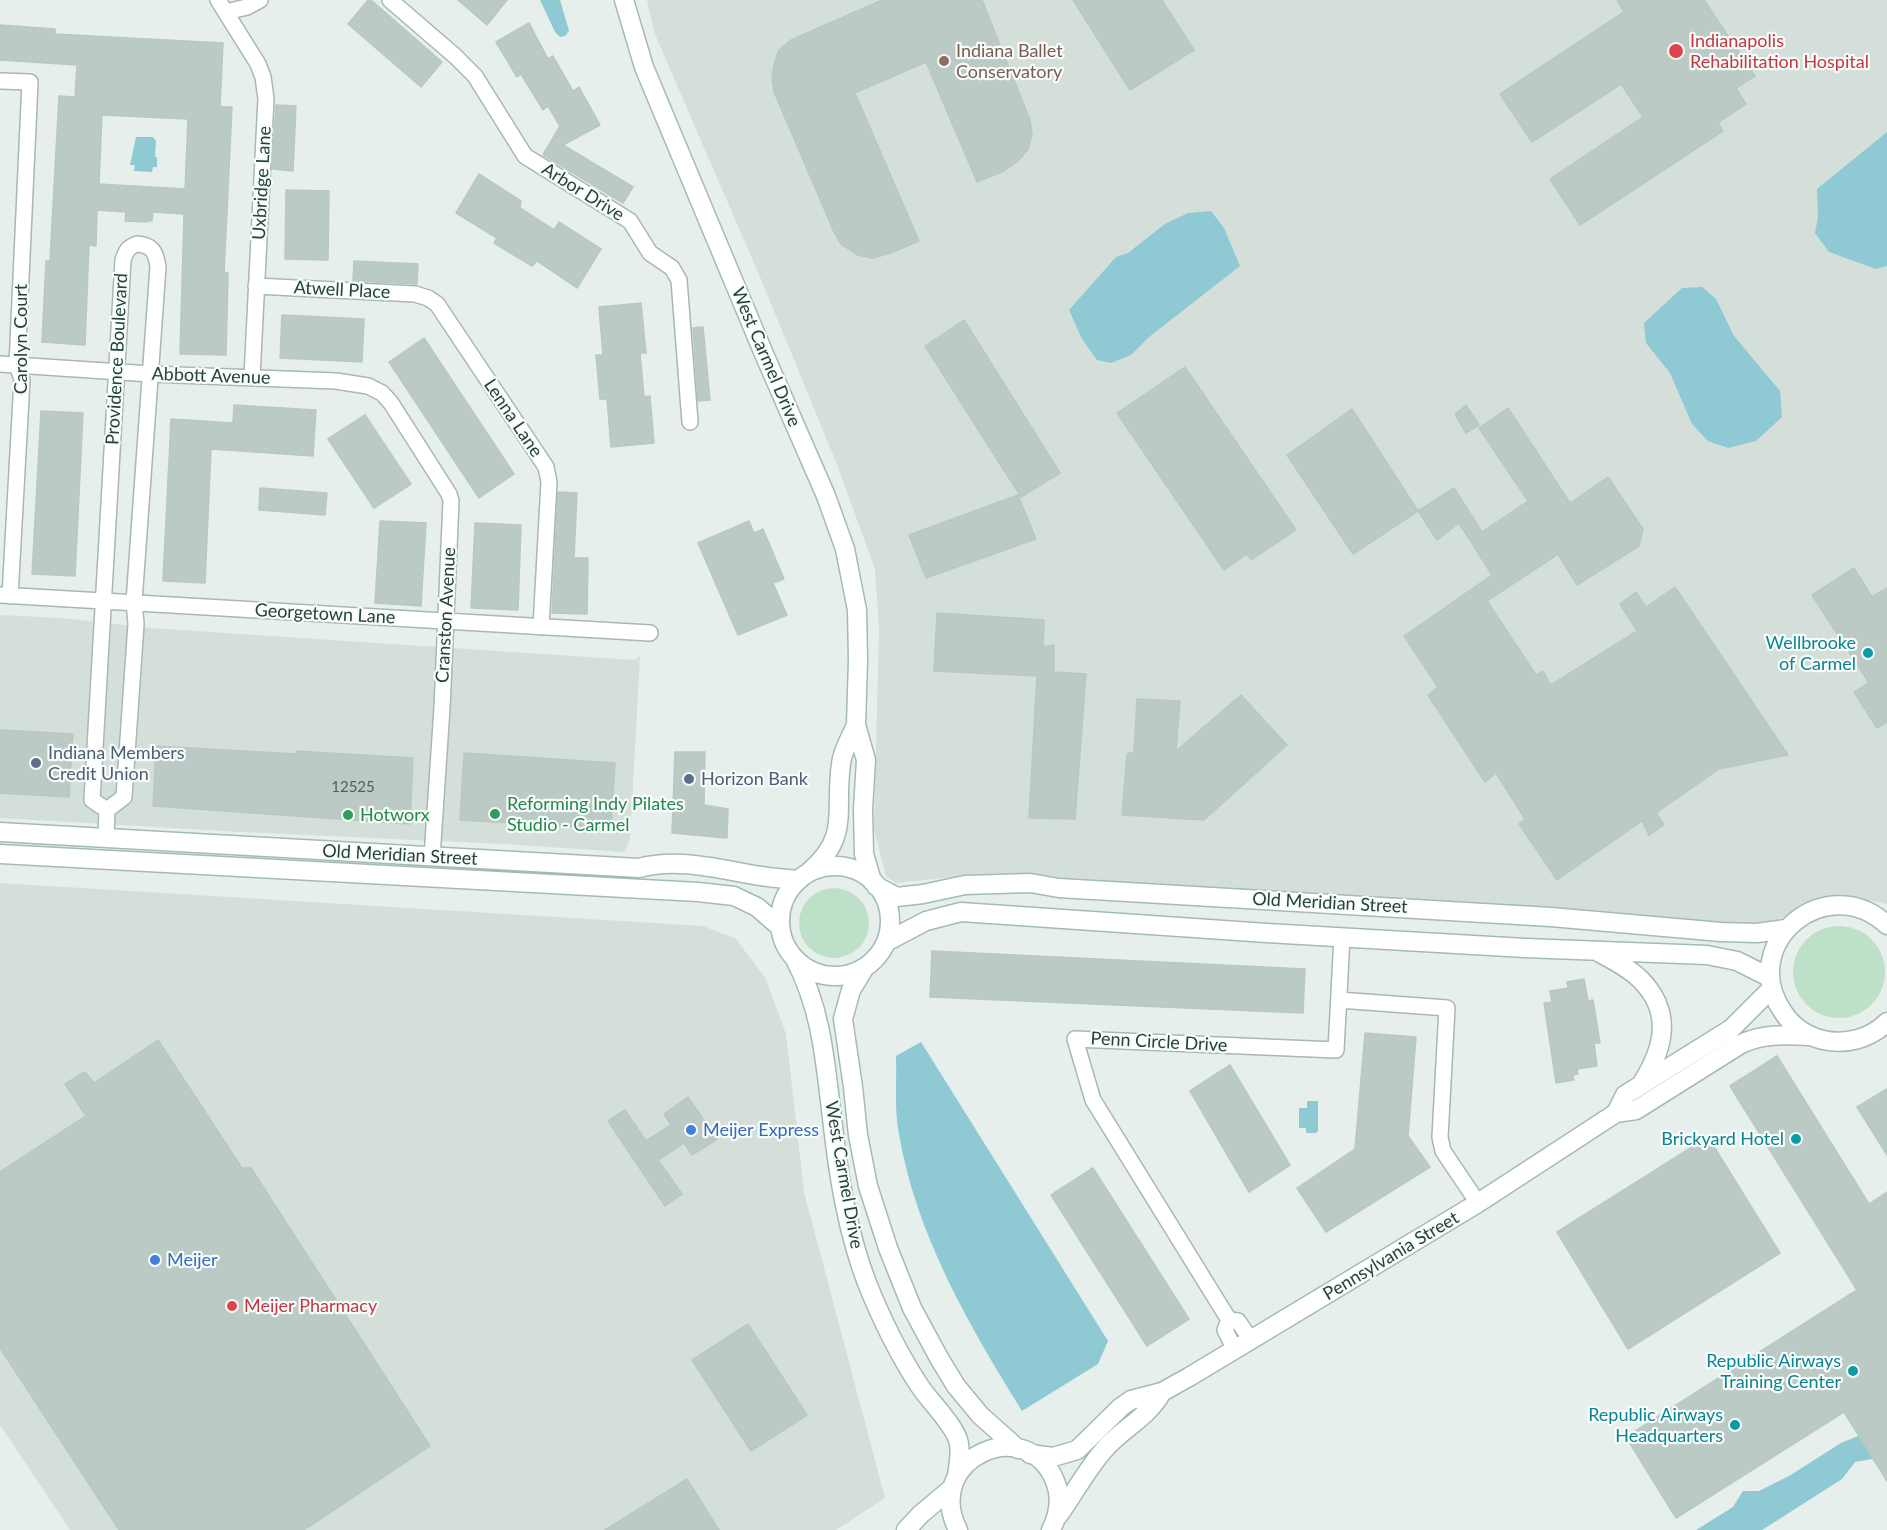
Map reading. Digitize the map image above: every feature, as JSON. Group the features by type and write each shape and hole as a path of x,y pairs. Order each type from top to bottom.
{"main road":[{"name":"West Carmel Drive","path":"624,0 644,67 838,527 850,572 856,610 858,660 856,725 866,760 863,809 864,854 874,883"},
{"name":"West Carmel Drive","path":"804,876 820,863 834,844 837,831 841,761 856,725"},
{"name":"Old Meridian Street","path":"0,832 639,868 654,864 697,866 760,876 804,876"},
{"name":"Old Meridian Street","path":"0,855 698,891 734,896 757,908 780,927"},
{"path":"842,867 863,874 874,883 887,907 890,919 885,942 873,960 865,967 845,975 824,975 804,967 795,959 785,945 780,927 784,901 792,886 819,868 842,867"},
{"name":"Old Meridian Street","path":"874,883 897,897 965,885 1030,883 1059,888 1551,917 1730,932 1757,933 1786,929"},
{"path":"1810,1036 1786,1017 1777,1004 1770,983 1772,955 1786,929 1809,912 1828,906 1848,906 1868,912 1887,914"},
{"name":"Old Meridian Street","path":"885,942 926,921 961,912 1342,938 1727,958 1748,966 1770,983"},
{"path":"1868,912 1887,925"},
{"path":"1597,951 1642,981 1656,999 1662,1031 1661,1041 1654,1065 1640,1088"},
{"name":"West Carmel Drive","path":"795,959 808,983 817,1012 851,1235 876,1303 903,1358 940,1414 953,1427 959,1443 951,1510 958,1530"},
{"name":"West Carmel Drive","path":"865,967 851,990 843,1019 858,1135 868,1186 905,1291 956,1386 980,1415 1046,1467 1056,1484 1059,1497 1054,1525"},
{"name":"Pennsylvania Street","path":"1616,1113 1625,1095 1640,1088 1731,1029 1770,983"},
{"name":"Pennsylvania Street","path":"954,1483 965,1464 983,1452 1004,1447 1053,1457 1077,1450 1131,1400 1162,1392 1235,1350 1478,1203 1616,1113 1636,1110 1750,1040 1772,1035 1810,1036 1832,1042 1854,1040 1874,1032 1887,1022"},
{"name":"Pennsylvania Street","path":"1054,1525 1102,1451 1116,1436 1154,1406 1162,1392"},
{"path":"906,1530 954,1483"}],"street":[{"path":"222,6 247,7 260,0"},
{"name":"Arbor Drive","path":"390,0 475,76 525,156 630,221 650,253 672,268 680,280 690,422"},
{"name":"Uxbridge Lane","path":"222,6 258,64 263,77 266,99 252,377"},
{"name":"Carolyn Court","path":"0,81 30,82 17,365 22,380 5,596"},
{"name":"Providence Boulevard","path":"146,244 153,249 158,267 151,374 134,602 136,624 124,797 107,810 92,800 123,260 130,246 146,244"},
{"name":"Atwell Place","path":"256,286 415,294 428,298"},
{"name":"Lenna Lane","path":"428,298 437,304 546,467 549,482 541,627"},
{"name":"Abbott Avenue","path":"0,364 151,374 336,381 368,386 383,394"},
{"name":"Cranston Avenue","path":"383,394 392,402 449,494 451,501 432,856"},
{"name":"Georgetown Lane","path":"5,596 650,633"},
{"path":"106,838 107,810"},
{"name":"Penn Circle Drive","path":"1229,1320 1093,1100 1075,1039 1336,1050 1342,938"},
{"path":"1339,1000 1447,1008 1440,1137 1443,1150 1478,1203"},
{"name":"Penn Circle Drive","path":"1229,1320 1239,1321 1251,1340"},
{"name":"Penn Circle Drive","path":"1229,1320 1225,1330 1235,1350"}],"shaded area":[{"path":"647,0 1887,0 1887,904 1836,895 1815,899 1769,923 1725,923 996,873 895,883 886,876 874,829 879,630 875,569 836,462 760,277 654,32"},
{"path":"0,615 62,618 150,628 634,660 640,656 630,840 624,852 0,818"},
{"path":"0,883 703,926 736,939 766,979 786,1034 804,1192 885,1498 836,1530 70,1530 0,1425"}],"green space":[{"path":"834,888 847,891 859,898 866,910 869,923 866,936 859,948 847,955 834,958 821,955 809,948 802,936 799,923 802,910 809,898 821,891"},
{"path":"1839,926 1857,930 1871,940 1881,954 1885,972 1881,990 1871,1004 1857,1014 1839,1018 1821,1014 1807,1004 1797,990 1793,972 1797,954 1807,940 1821,930"}],"water":[{"path":"540,0 560,0 569,31 565,36 560,37 555,32"},
{"path":"1887,132 1887,266 1876,269 1829,252 1815,233 1818,217 1817,189"},
{"path":"136,137 153,137 156,141 157,167 153,167 152,172 134,171 135,165 130,165"},
{"path":"1211,211 1224,228 1240,266 1149,337 1131,355 1111,363 1097,360 1082,339 1069,310 1116,257 1128,253 1165,224 1188,213"},
{"path":"1702,287 1716,299 1734,336 1780,391 1782,417 1756,441 1728,448 1708,441 1692,424 1670,373 1646,343 1644,323 1682,288"},
{"path":"921,1042 1108,1341 1098,1364 1022,1411 983,1346 947,1278 931,1243 907,1171 897,1124 896,1056"},
{"path":"1307,1101 1318,1101 1318,1131 1316,1133 1306,1133 1306,1128 1299,1128 1299,1108 1307,1108"},
{"path":"1871,1421 1887,1448 1872,1459 1855,1462 1842,1479 1762,1530 1696,1530 1733,1507 1743,1491 1759,1491 1789,1476 1841,1443 1858,1436"}],"building":[{"path":"368,0 371,0 442,62 421,87 348,24"},
{"path":"458,0 507,0 487,25"},
{"path":"882,0 982,0 1030,120 1032,134 1028,149 1018,161 1004,171 977,182 926,62 855,93 919,241 872,258 858,255 841,244 834,232 774,92 772,78 779,50 791,40"},
{"path":"1073,0 1162,0 1194,50 1130,90"},
{"path":"1617,0 1704,0 1755,76 1736,88 1746,104 1718,123 1723,131 1580,225 1550,179 1643,117 1621,84 1532,142 1500,94 1624,12"},
{"path":"529,23 548,59 553,56 573,91 579,87 600,125 563,145 633,187 623,203 543,155 560,126 548,106 543,110 521,74 517,77 496,42"},
{"path":"0,25 55,29 55,34 223,43 220,107 232,107 224,273 228,273 226,355 180,354 184,214 153,212 152,221 125,221 126,212 97,210 96,246 89,245 85,345 42,342 46,261 50,261 59,96 75,97 77,65 0,60","holes":["102,115 188,119 185,189 99,184"]},
{"path":"276,105 296,106 293,171 272,169"},
{"path":"479,174 521,201 520,208 554,230 559,222 601,249 577,288 537,261 532,266 494,243 497,238 456,213"},
{"path":"286,190 329,191 328,260 285,259"},
{"path":"354,261 418,264 417,284 353,281"},
{"path":"641,303 646,353 640,353 644,397 650,396 654,443 611,447 607,399 600,399 596,355 603,355 599,307"},
{"path":"282,315 364,319 362,362 280,358"},
{"path":"964,320 1060,473 1021,497 925,346"},
{"path":"703,327 710,400 698,401 693,328"},
{"path":"424,338 514,474 479,498 389,362"},
{"path":"1185,367 1296,530 1251,560 1247,554 1224,570 1117,413"},
{"path":"234,405 316,410 313,456 211,449 205,583 163,581 171,419 233,423"},
{"path":"1466,405 1479,425 1466,433 1455,414"},
{"path":"1508,408 1570,503 1608,477 1643,529 1639,546 1577,585 1558,554 1487,601 1536,675 1543,671 1551,685 1637,631 1620,604 1636,592 1646,607 1675,587 1788,755 1719,769 1656,813 1664,825 1649,835 1642,821 1557,880 1519,824 1525,819 1496,773 1485,782 1428,695 1438,687 1404,636 1492,575 1459,523 1437,540 1418,511 1454,488 1482,532 1528,501 1479,428"},
{"path":"1352,409 1418,511 1353,554 1287,455"},
{"path":"41,411 83,413 75,576 32,574"},
{"path":"365,415 411,484 374,508 328,439"},
{"path":"260,488 327,493 325,515 259,510"},
{"path":"558,492 577,493 574,558 588,558 587,614 552,613"},
{"path":"1018,495 1036,539 926,578 909,535"},
{"path":"380,521 426,523 421,606 375,603"},
{"path":"749,521 754,533 763,529 784,579 773,583 787,615 738,635 698,543"},
{"path":"475,523 521,525 518,610 471,608"},
{"name":"Wellbrooke of Carmel","path":"1854,568 1872,597 1887,588 1887,722 1877,728 1854,692 1869,683 1812,595"},
{"path":"937,613 1044,620 1043,647 1054,645 1054,672 1086,674 1075,819 1029,818 1037,676 934,671"},
{"path":"1241,695 1287,745 1204,820 1122,815 1127,754 1134,752 1137,699 1180,701 1176,751"},
{"name":"Indiana Members Credit Union","path":"0,730 73,734 69,797 0,793"},
{"path":"156,746 413,758 410,824 153,806"},
{"name":"Horizon Bank","path":"675,752 705,752 704,805 728,809 727,838 672,833"},
{"path":"464,753 615,763 611,829 460,820"},
{"path":"932,951 1305,969 1303,1013 930,997"},
{"path":"1584,979 1588,1001 1593,1000 1600,1043 1594,1043 1597,1066 1577,1069 1578,1074 1573,1075 1574,1080 1556,1083 1544,1003 1552,1002 1550,991 1568,988 1567,982"},
{"path":"1365,1033 1416,1037 1408,1136 1430,1167 1326,1232 1297,1188 1355,1149"},
{"name":"Meijer","path":"158,1040 242,1168 251,1168 430,1446 304,1530 119,1530 0,1348 0,1172 86,1116 65,1084 85,1072 94,1083"},
{"path":"1777,1056 1869,1204 1887,1192 1887,1481 1844,1412 1676,1518 1626,1437 1857,1290 1730,1086"},
{"path":"1230,1065 1290,1165 1249,1192 1190,1091"},
{"path":"1887,1089 1887,1155 1857,1107"},
{"path":"688,1097 717,1139 692,1155 684,1143 658,1160 682,1194 665,1206 608,1121 625,1110 646,1141 671,1125 664,1114"},
{"path":"1708,1137 1780,1253 1628,1349 1557,1232"},
{"path":"1093,1168 1189,1319 1147,1346 1051,1195"},
{"path":"748,1324 807,1415 751,1451 692,1360"},
{"path":"687,1479 719,1530 605,1530"}],"place":[{"name":"Indianapolis Rehabilitation Hospital","path":"1676,51"},
{"name":"Indiana Ballet Conservatory","path":"944,61"},
{"name":"Wellbrooke of Carmel","path":"1868,653"},
{"name":"Indiana Members Credit Union","path":"36,763"},
{"name":"Horizon Bank","path":"689,779"},
{"name":"Reforming Indy Pilates Studio - Carmel","path":"495,814"},
{"name":"Hotworx","path":"348,815"},
{"name":"Meijer Express","path":"691,1130"},
{"name":"Brickyard Hotel","path":"1796,1139"},
{"name":"Meijer","path":"155,1260"},
{"name":"Meijer Pharmacy","path":"232,1306"},
{"name":"Republic Airways Training Center","path":"1853,1371"},
{"name":"Republic Airways Headquarters","path":"1735,1425"}]}
